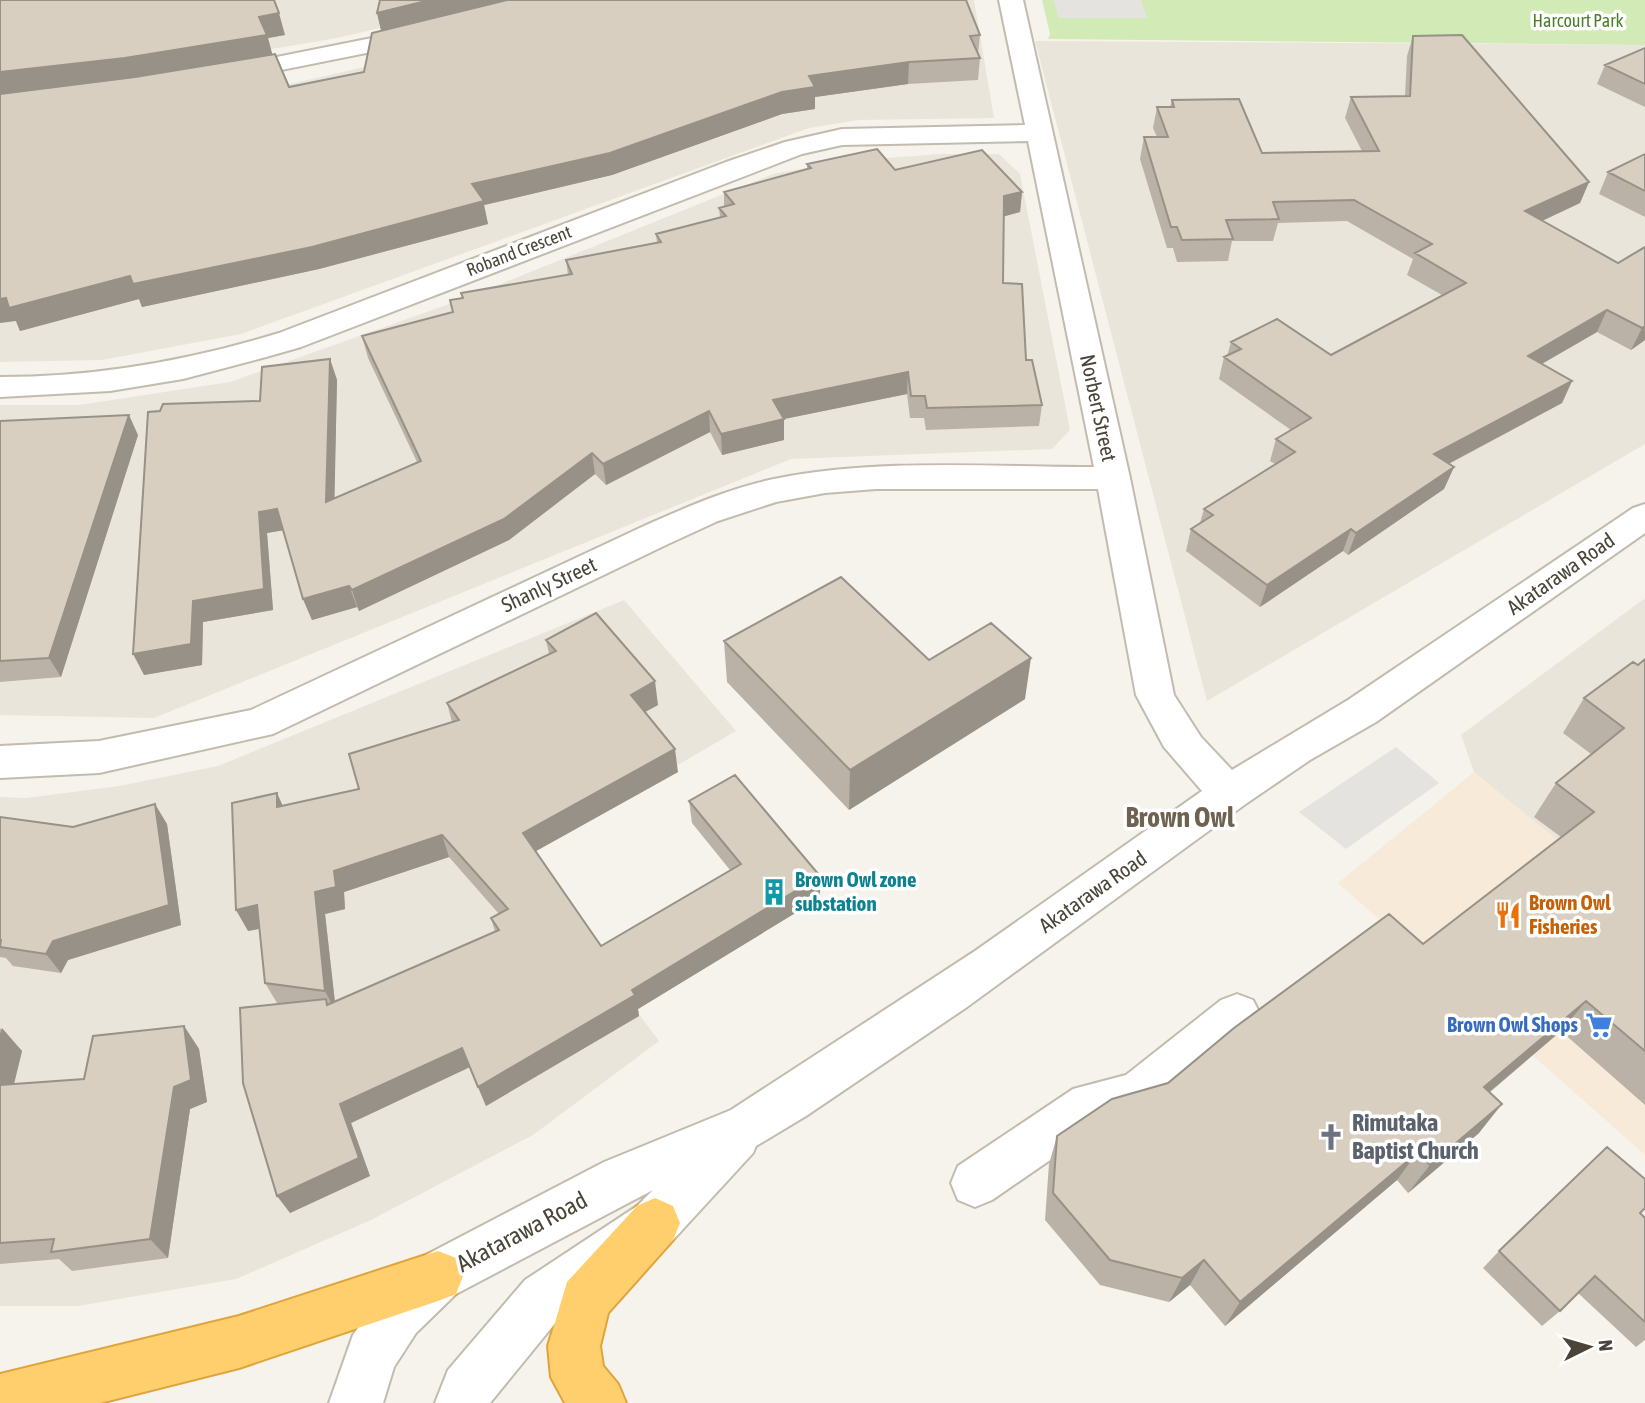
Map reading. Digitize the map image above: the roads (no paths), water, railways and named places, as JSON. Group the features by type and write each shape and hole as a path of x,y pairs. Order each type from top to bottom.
{"highway":[{"path":"599,1403 578,1377 574,1346 585,1300 655,1223"},
{"path":"0,1401 239,1342 438,1276"}],"street":[{"name":"Norbert Street","path":"1011,0 1113,478 1154,695 1167,723 1199,765 1230,793"},
{"path":"208,77 449,28"},
{"name":"Roband Crescent","path":"0,387 115,380 237,358 290,341 794,148 842,137 1039,133"},
{"name":"Shanly Street","path":"0,762 99,757 259,723 656,535 706,513 772,491 825,482 876,478 1113,478"},
{"name":"Akatarawa Road","path":"356,1403 372,1354 398,1315 438,1276 621,1179 748,1126 880,1041 1108,883 1230,793 1316,735 1362,711 1645,516"},
{"path":"975,1183 1090,1105 1138,1094 1237,1014"},
{"name":"Akatarawa Road","path":"462,1403 467,1389 542,1298 655,1223 748,1126"}],"place":[{"name":"Brown Owl zone substation","path":"774,892"},
{"name":"Brown Owl Fisheries","path":"1508,915"},
{"name":"Brown Owl Shops","path":"1599,1025"},
{"name":"Rimutaka Baptist Church","path":"1331,1137"}],"district":[{"name":"Brown Owl","path":"1180,817"}],"park label":[{"name":"Harcourt Park","path":"1578,21"}]}
